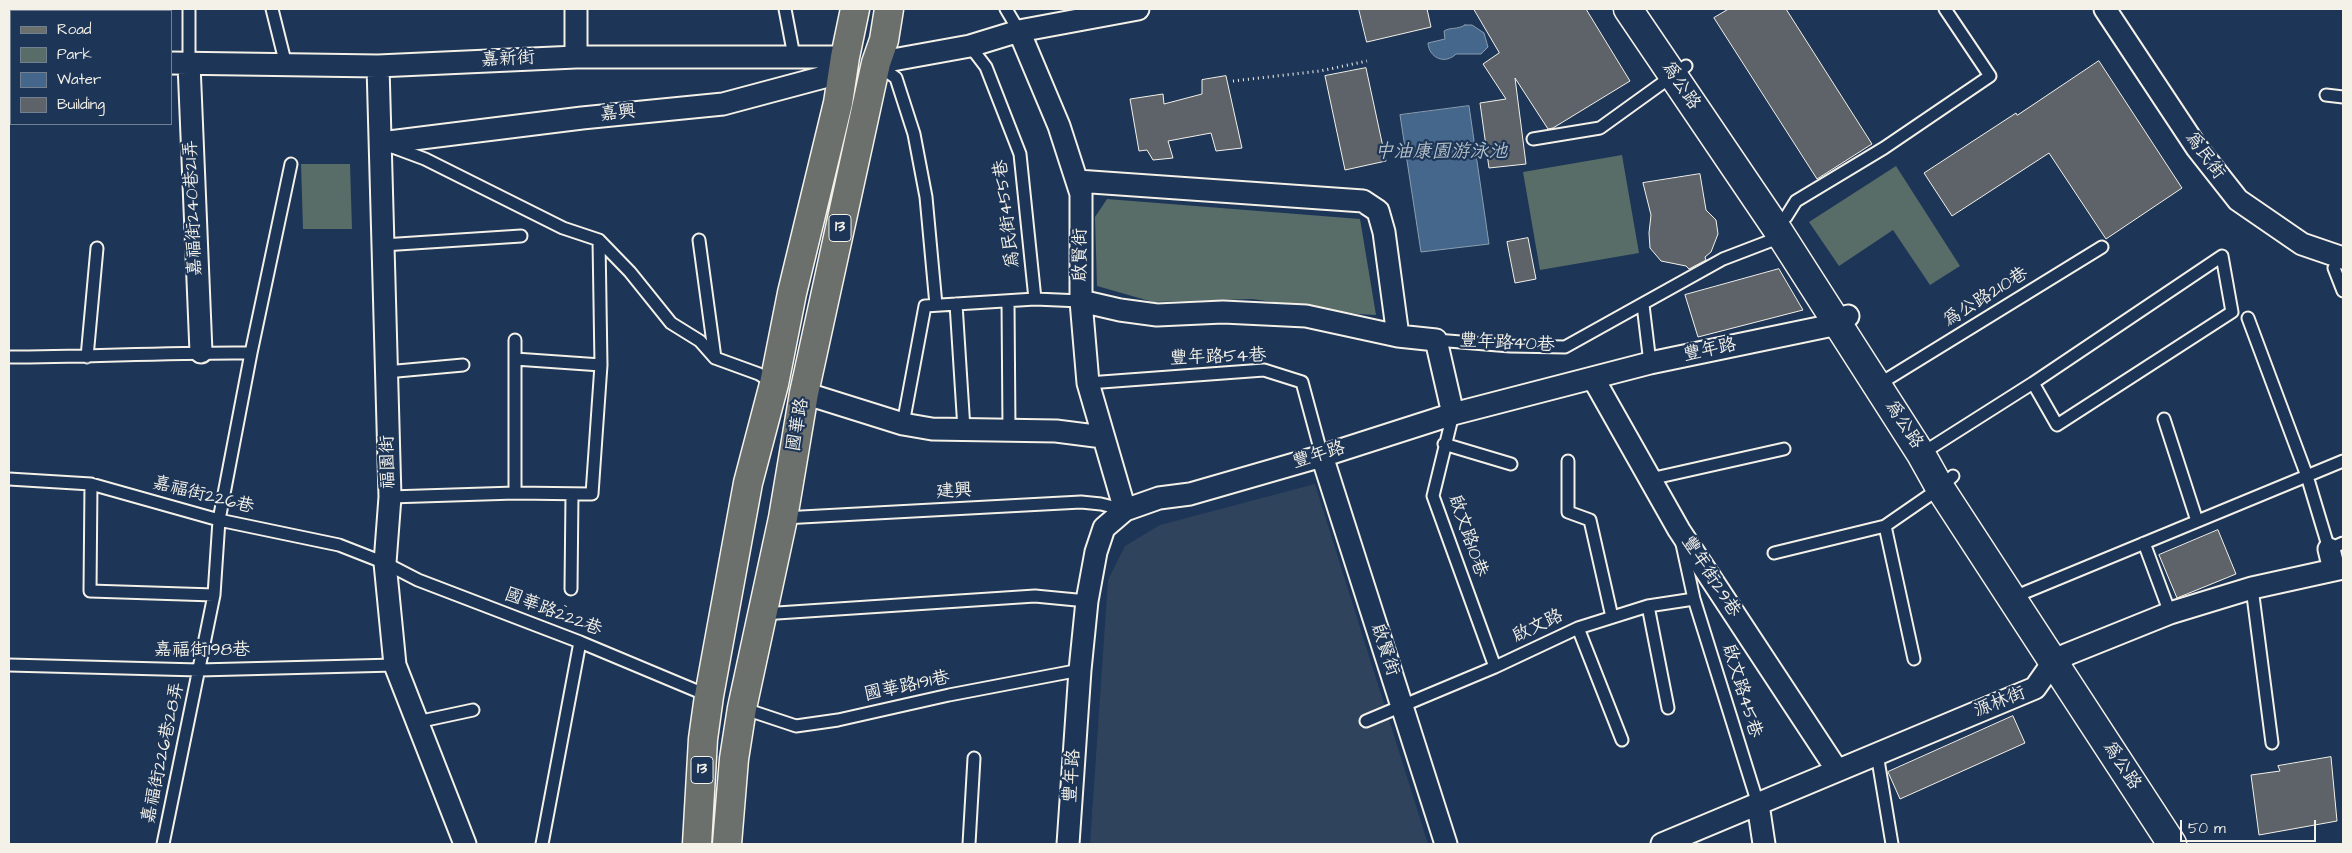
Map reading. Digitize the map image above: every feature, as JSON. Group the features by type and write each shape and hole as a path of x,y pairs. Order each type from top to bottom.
{"main road":[{"name":"國華路","path":"698,844 703,738 748,483 774,384 792,293 838,103 855,9"},
{"name":"國華路","path":"727,844 734,759 742,708 783,518 804,393 876,63 884,40 889,9"},
{"path":"845,57 876,63"},
{"path":"774,384 804,393"},
{"path":"709,696 742,708"}],"street":[{"path":"576,9 576,57"},
{"path":"876,63 970,46 1019,31 1138,9"},
{"name":"為公路","path":"1628,9 1679,70 1782,223 1927,449"},
{"name":"為公路","path":"1648,9 1679,70"},
{"name":"為民街","path":"2105,9 2197,148 2238,200 2302,244 2339,263"},
{"name":"啟賢街","path":"1019,31 1059,126 1081,194 1081,300 1088,383 1125,510"},
{"name":"嘉新街","path":"180,63 378,66 576,57 845,57"},
{"name":"嘉興","path":"381,143 582,118 723,104 824,77 845,57"},
{"name":"嘉福街240巷21弄","path":"180,63 201,352"},
{"name":"福園街","path":"378,66 390,497 386,563 395,665 465,844"},
{"path":"1077,181 1363,200 1378,211 1382,225 1398,336"},
{"path":"1081,300 1120,310 1157,315 1224,312 1306,316 1398,336 1436,340"},
{"name":"為公路","path":"1843,320 1889,378 1946,482 2061,657 2191,844"},
{"name":"豐年路","path":"1068,844 1080,670 1087,601 1096,552 1104,528 1125,510 1159,498 1190,494 1322,456 1454,414 1650,363 1843,320"},
{"name":"豐年路40巷","path":"1436,340 1454,414"},
{"name":"豐年街29巷","path":"1593,378 1679,530 1837,770"},
{"path":"804,393 903,424 932,429 1056,431 1104,437"},
{"name":"啟賢街","path":"1322,456 1446,844"},
{"path":"2061,657 2170,613 2252,588 2338,569 2336,546"},
{"name":"為公路","path":"2061,657 2172,844"},
{"name":"源林街","path":"1662,844 2035,688 2061,657"},
{"path":"1758,804 1764,844"}],"lane":[{"path":"180,63 189,9"},
{"path":"272,9 286,65"},
{"path":"785,9 794,56"},
{"name":"啟賢街","path":"1006,9 1019,31"},
{"name":"豐年路40巷","path":"1436,340 1510,346 1565,347 1723,259 1770,241 1796,200 1884,148 1990,76 1945,9"},
{"name":"為民街455巷","path":"970,46 986,67 1020,154 1035,299"},
{"path":"876,63 896,78 914,134 926,196 936,305"},
{"path":"1533,140 1600,128 1679,70"},
{"path":"2326,95 2343,97"},
{"path":"381,143 426,159 562,228 600,240 630,272 670,323 700,341 715,358 759,374 774,384"},
{"name":"嘉福街226巷28弄","path":"163,844 214,594 219,520 251,353 291,164"},
{"path":"383,245 521,236"},
{"path":"390,497 515,493 592,494 601,365 600,240"},
{"path":"699,240 715,358"},
{"path":"86,357 97,248"},
{"name":"為公路210巷","path":"1889,378 2102,248"},
{"path":"1927,449 2033,383 2222,256 2232,312 2057,425 2033,383"},
{"path":"2339,263 2343,291"},
{"path":"903,424 924,306 1035,299 1081,300"},
{"path":"1008,301 1009,430"},
{"path":"956,304 964,429"},
{"path":"1643,305 1650,363"},
{"path":"2248,318 2307,476 2336,546"},
{"path":"514,340 515,493"},
{"path":"9,357 86,357 201,352 251,353"},
{"path":"515,359 601,365"},
{"path":"386,372 463,364"},
{"name":"豐年路54巷","path":"1088,383 1264,370 1302,382 1322,456"},
{"name":"啟文路10巷","path":"1454,414 1444,444 1433,496 1494,667"},
{"path":"2164,419 2197,521"},
{"path":"1444,444 1511,464"},
{"path":"1650,479 1784,449"},
{"path":"1568,461 1568,512 1590,520 1612,617"},
{"path":"2020,596 2343,461"},
{"name":"嘉福街226巷","path":"9,479 91,484 219,520 339,545 386,563"},
{"path":"1774,553 1885,526 1946,482"},
{"path":"91,484 90,591 214,594"},
{"path":"571,589 572,494"},
{"name":"建興","path":"783,518 1081,502 1101,504 1125,510"},
{"path":"1885,526 1914,659"},
{"name":"啟文路45巷","path":"1679,530 1694,599 1758,804"},
{"path":"2144,543 2170,613"},
{"name":"國華路222巷","path":"386,563 418,580 580,642 709,696"},
{"path":"2252,588 2272,742"},
{"path":"762,614 1035,596 1087,601"},
{"name":"啟文路","path":"1366,721 1494,667 1578,628 1648,606 1694,599"},
{"path":"1648,606 1668,708"},
{"path":"1578,628 1622,740"},
{"path":"542,844 580,642"},
{"name":"嘉福街198巷","path":"9,665 198,670 395,665"},
{"name":"國華路191巷","path":"742,708 796,726 838,720 949,695 1080,670"},
{"path":"417,722 473,710"},
{"path":"1877,754 1892,844"},
{"path":"969,844 974,758"}],"path":[{"path":"1233,81 1320,71 1367,61"},
{"path":"553,632 571,589"}],"shaded area":[{"path":"1315,484 1428,844 1090,844 1108,580 1125,546 1160,525"}],"green space":[{"path":"1622,155 1639,253 1540,270 1523,172"},
{"path":"301,164 350,164 352,229 303,229"},
{"path":"1896,166 1960,266 1930,285 1893,230 1839,266 1809,222"},
{"path":"1107,199 1360,219 1376,315 1252,299 1153,302 1097,286 1095,217"}],"water":[{"path":"1472,25 1484,33 1488,47 1481,54 1456,54 1443,59 1431,53 1428,43 1445,39 1444,31"},
{"name":"中油康園游泳池","path":"1469,106 1489,244 1421,252 1400,115"}],"building":[{"path":"1359,9 1427,9 1431,27 1367,42"},
{"path":"1474,9 1586,9 1630,81 1553,128 1548,129 1515,78 1526,164 1489,168 1480,103 1506,99 1483,64 1499,53"},
{"path":"1729,9 1786,9 1872,144 1817,179 1714,18"},
{"path":"2099,61 2182,188 2106,239 2049,153 1952,216 1924,173"},
{"path":"1366,68 1386,161 1345,170 1325,76"},
{"path":"1226,76 1242,148 1216,151 1211,133 1168,141 1173,158 1153,160 1147,150 1139,151 1130,99 1163,94 1164,104 1202,94 1202,80"},
{"path":"1700,174 1706,210 1716,220 1718,234 1711,252 1705,257 1706,260 1689,269 1686,266 1661,261 1650,248 1651,215 1643,183"},
{"path":"1528,238 1536,279 1515,283 1507,242"},
{"path":"1779,269 1803,310 1698,337 1685,295"},
{"path":"2218,530 2236,574 2177,598 2159,555"},
{"path":"2013,716 2025,743 1900,799 1888,772"},
{"path":"2331,757 2337,821 2259,835 2251,775 2280,771 2278,766"}]}
